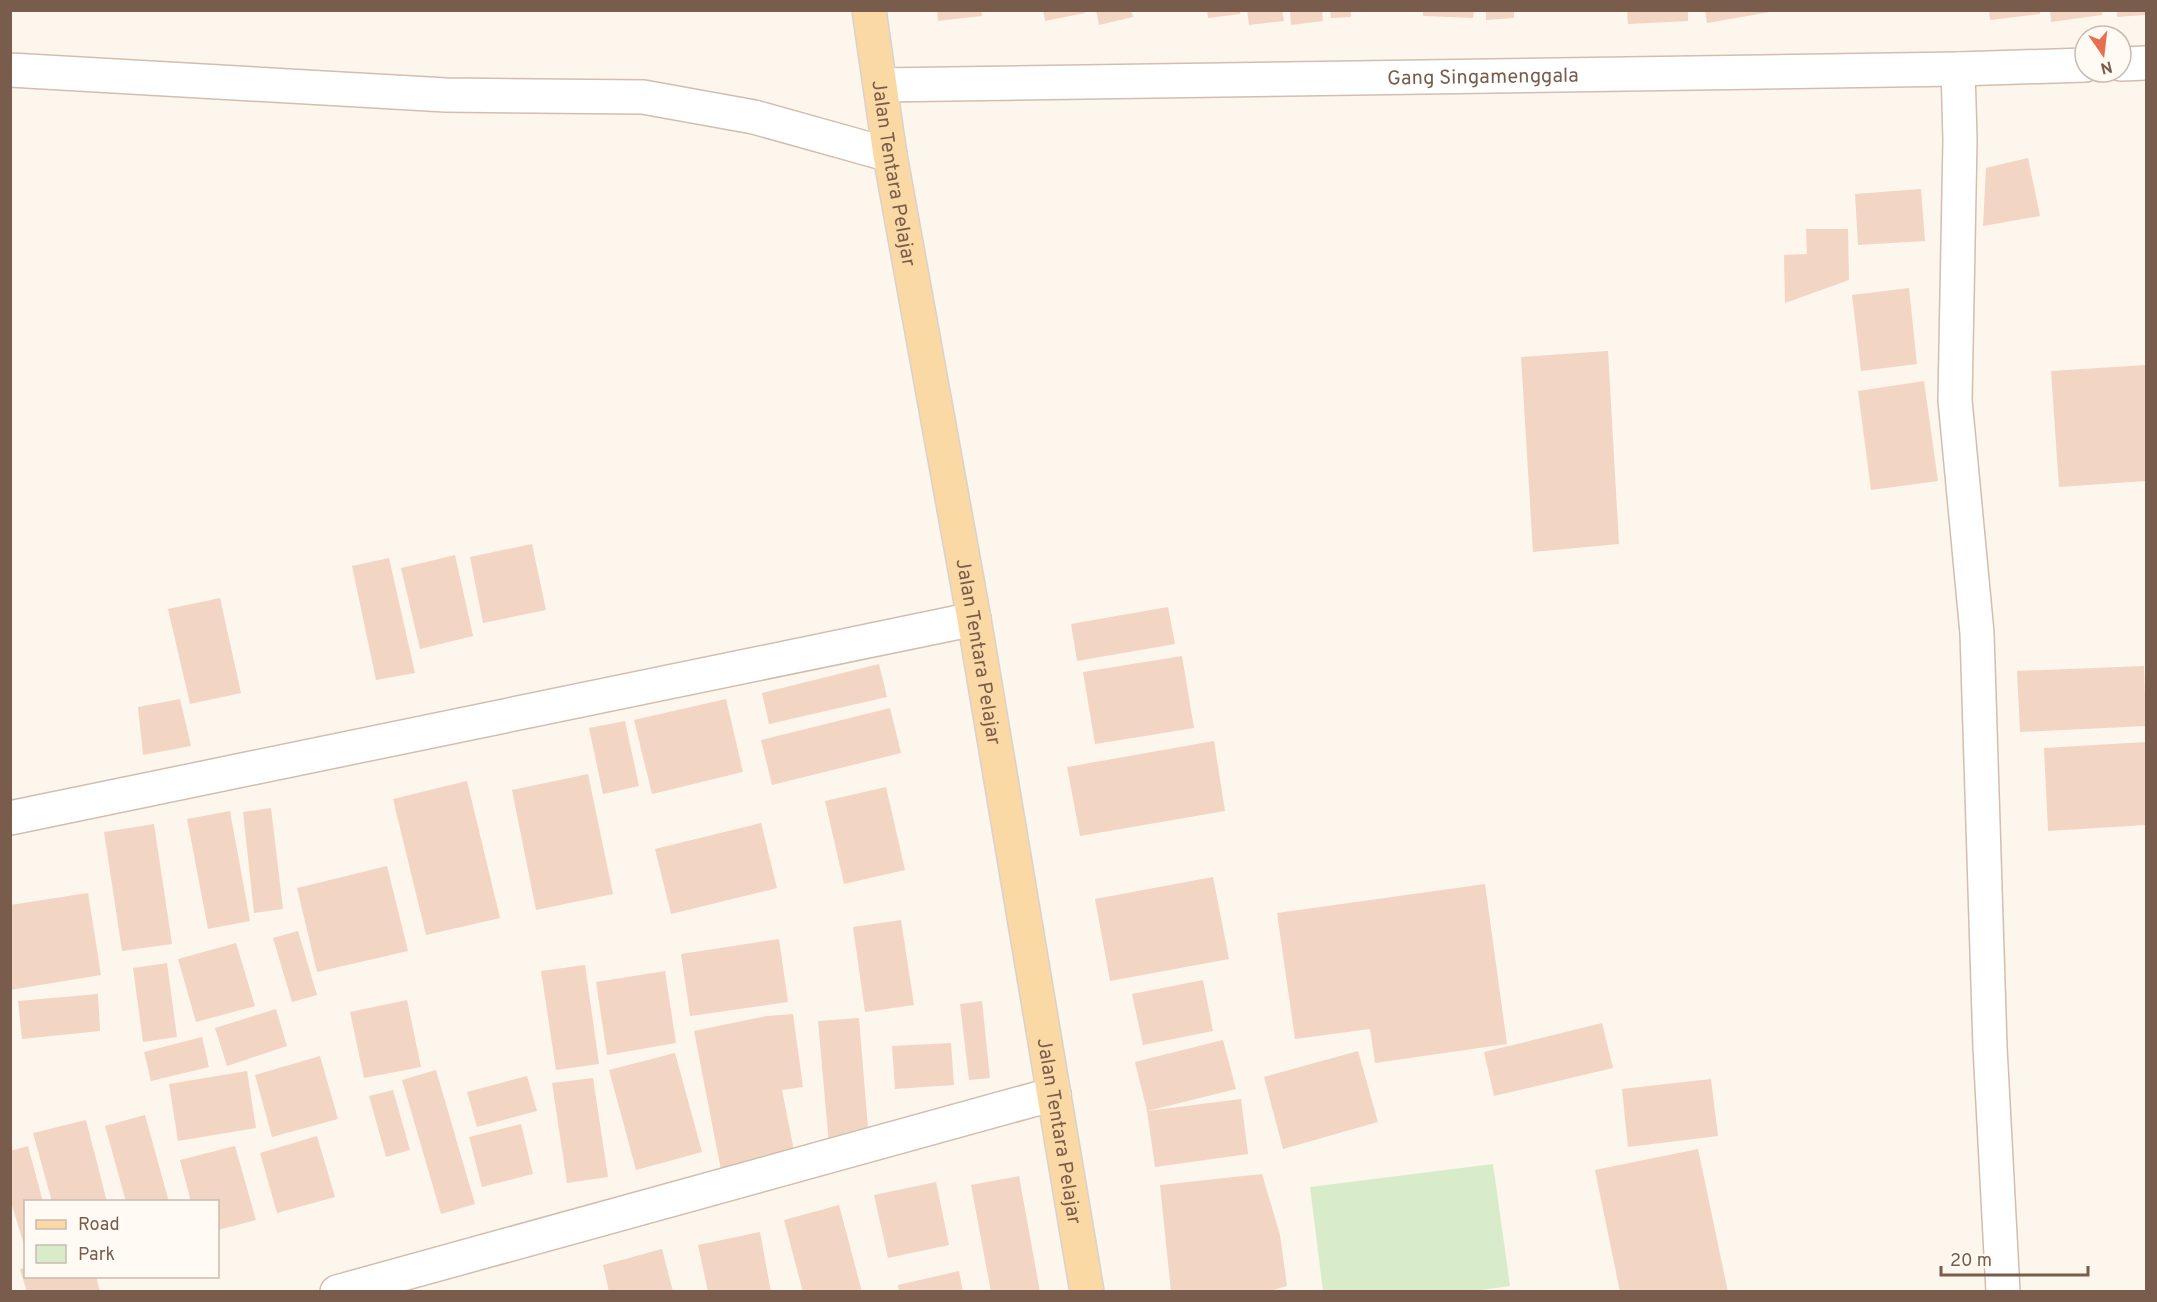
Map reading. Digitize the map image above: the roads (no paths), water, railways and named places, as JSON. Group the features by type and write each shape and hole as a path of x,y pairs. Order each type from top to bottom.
{"main road":[{"name":"Jalan Tentara Pelajar","path":"869,10 890,155 974,619 1087,1292"}],"street":[{"name":"Gang Singamenggala","path":"881,85 1958,81 2073,67"},
{"path":"10,70 446,95 643,97 754,117 890,155"},
{"path":"1958,81 1960,140 1956,400 1977,633 1990,1047 2003,1292"},
{"path":"10,818 974,619"},
{"path":"337,1292 1054,1094"}]}
